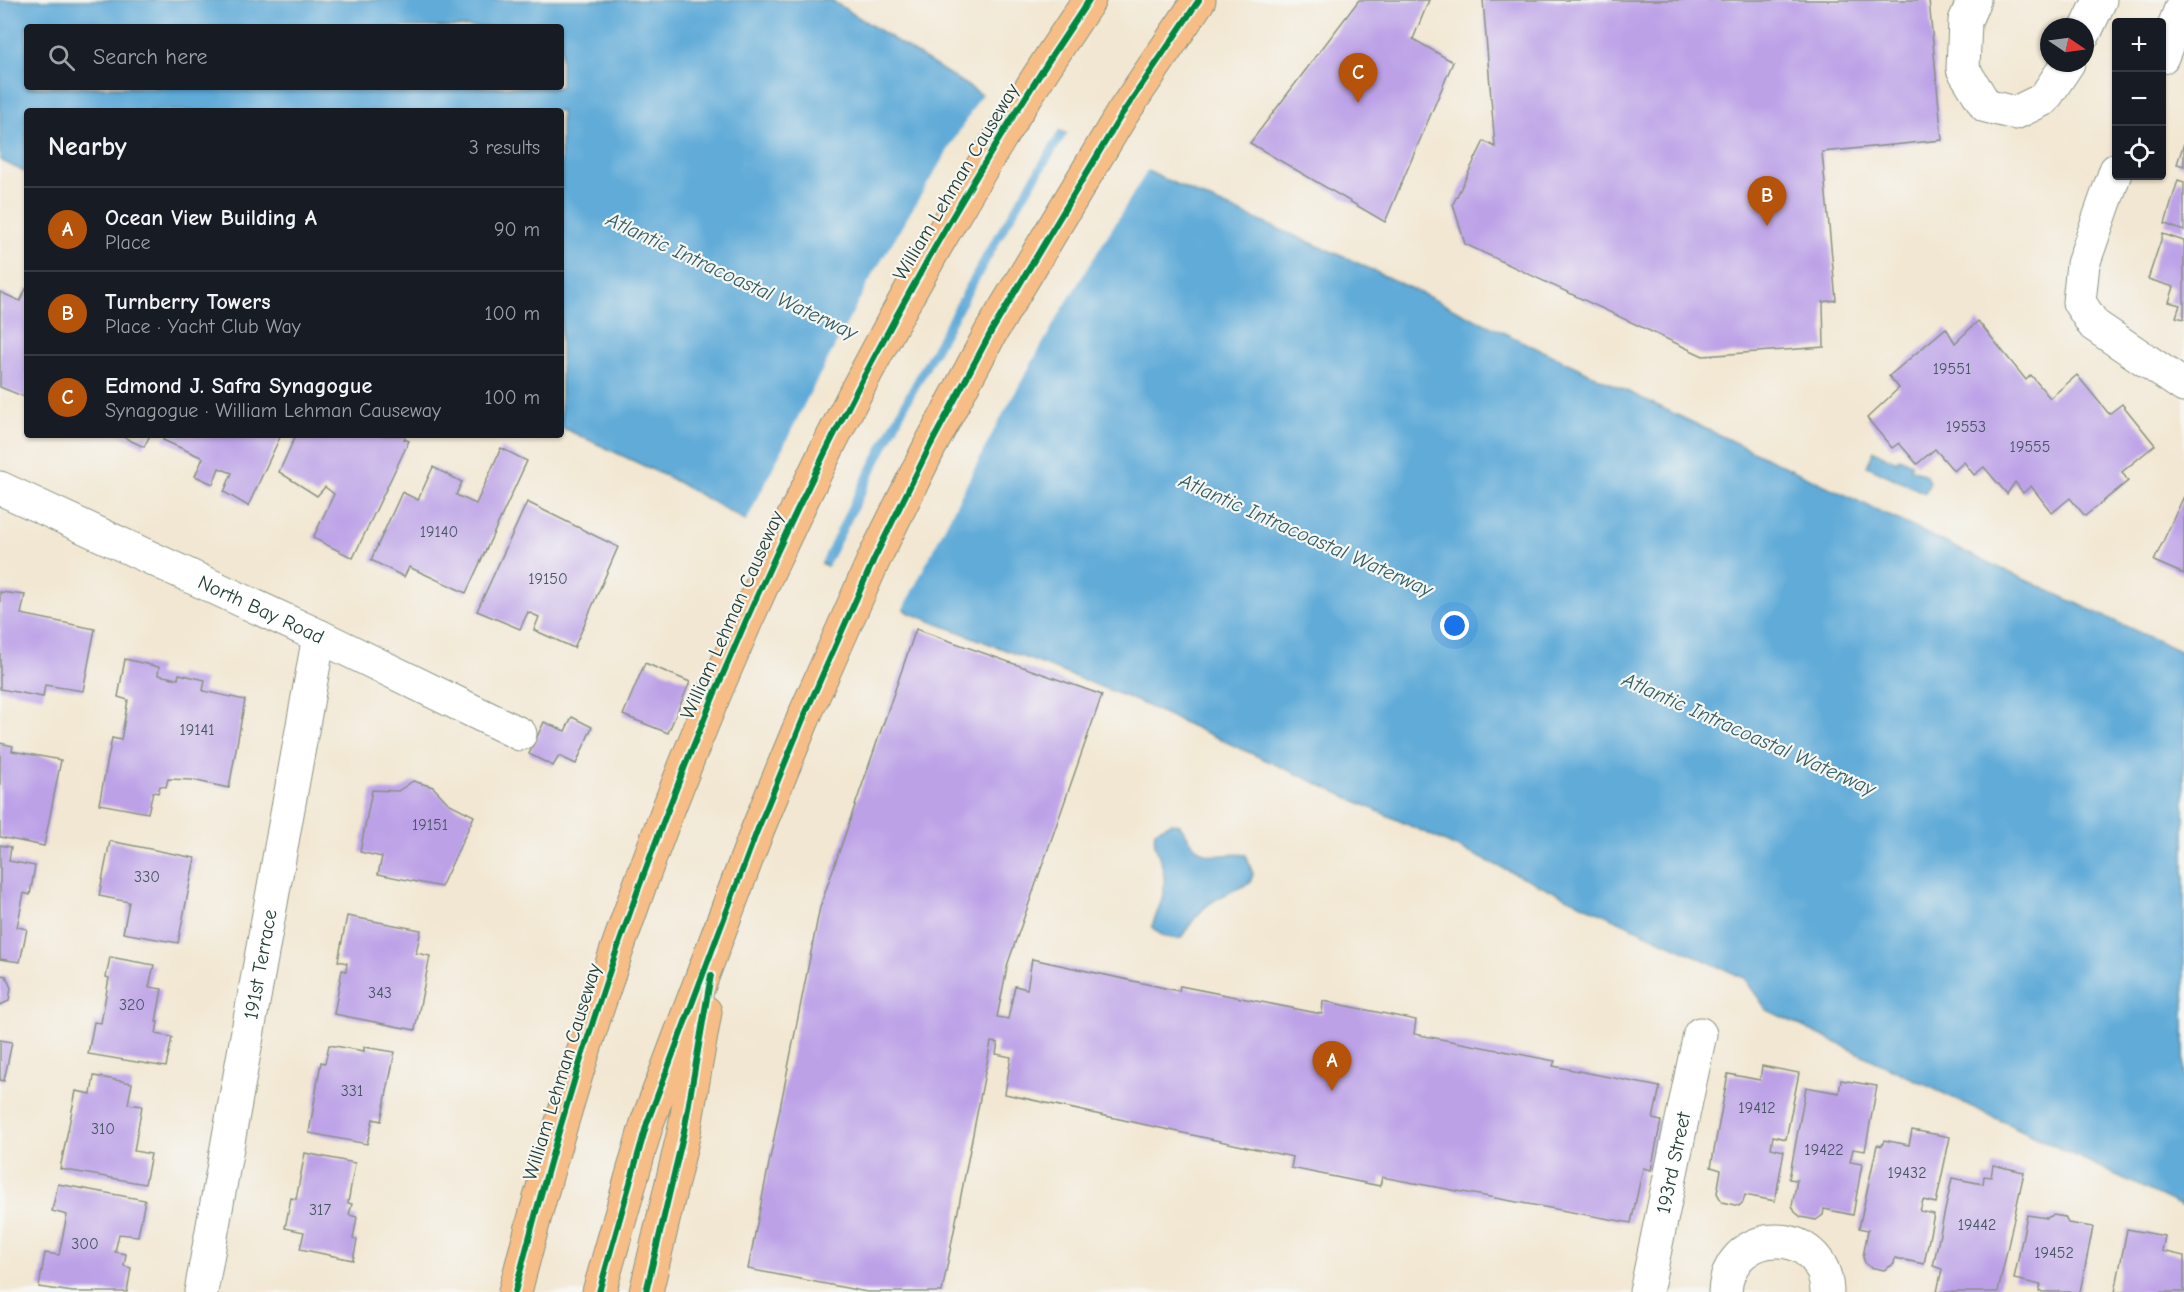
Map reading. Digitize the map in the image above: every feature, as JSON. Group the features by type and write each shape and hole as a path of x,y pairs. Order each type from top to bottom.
{"highway":[{"name":"William Lehman Causeway","path":"515,1292 574,1083 645,871 693,744 770,566 833,434 899,311 995,144 1089,0"},
{"path":"599,1292 647,1123 810,701 869,568 930,446 991,332 1122,114 1198,0"},
{"path":"646,1292 684,1132 717,941"}],"street":[{"path":"1974,0 1965,21 1963,69 1986,106 2015,113 2044,99 2062,72"},
{"path":"2092,18 2100,0"},
{"path":"2166,47 2184,1"},
{"path":"2112,180 2083,264 2079,302 2094,325 2184,386"},
{"name":"North Bay Road","path":"0,488 319,636 520,734"},
{"name":"191st Terrace","path":"201,1292 319,636"},
{"name":"193rd Street","path":"1646,1292 1700,1034"},
{"path":"1725,1292 1726,1281 1737,1258 1755,1245 1770,1240 1786,1241 1804,1249 1816,1259 1826,1279 1827,1292"}],"water":[{"name":"Atlantic Intracoastal Waterway","path":"0,0 831,0 982,95 1208,199 1349,259 1963,551 2184,653 2184,1207 1767,1010 1744,978 1132,699 910,613 670,478 564,428 564,108 24,108 24,172 0,160"},
{"path":"1874,451 1897,462 1899,458 1912,463 1910,468 1926,475 1930,482 1925,493 1867,466"},
{"path":"1171,823 1180,825 1193,844 1206,854 1246,855 1253,874 1250,883 1226,894 1203,909 1181,938 1161,934 1152,926 1162,898 1164,884 1163,869 1155,846 1155,831"}],"pier":[{"path":"983,92 1061,127 987,247 904,397 820,565 745,524 809,395 871,278"},
{"path":"1069,131 1149,168 1060,313 995,428 902,611 827,569 911,402 1006,232"}],"building":[{"path":"1359,0 1429,0 1413,39 1453,62 1385,222 1250,143"},
{"path":"1483,0 1929,0 1942,140 1822,152 1836,300 1823,302 1824,347 1703,356 1465,244 1453,204 1484,141 1495,147"},
{"path":"2184,143 2184,166 2177,164"},
{"path":"2178,180 2184,182 2184,231 2165,224"},
{"path":"2163,234 2184,241 2184,319 2176,317 2180,305 2169,302 2174,287 2148,279"},
{"path":"0,292 20,301 24,293 24,397 0,387"},
{"path":"1978,321 2026,380 2031,375 2050,398 2077,375 2109,414 2122,404 2155,445 2122,472 2128,481 2085,516 2070,498 2052,513 2031,486 2023,493 2015,482 2007,494 1984,467 1974,475 1964,462 1954,471 1935,449 1917,464 1899,443 1892,448 1867,418 1899,388 1889,376 1946,328 1955,343"},
{"path":"125,438 148,438 144,447"},
{"path":"164,438 280,438 248,506 224,492 232,473 219,468 213,484 195,476 203,458 163,440"},
{"path":"295,438 404,438 409,441 353,558 313,538 334,494 325,487 317,496 279,472"},
{"path":"501,448 527,461 466,593 409,567 404,577 371,560 402,492 418,500 433,467 462,482 456,495 476,504"},
{"path":"2184,496 2184,574 2154,561"},
{"path":"527,502 618,547 574,648 534,630 539,617 528,612 520,629 477,611"},
{"path":"0,592 25,595 21,614 95,629 83,691 45,685 43,697 0,689"},
{"path":"916,629 1102,695 1008,963 997,1017 1008,1019 1015,986 1027,989 1032,959 1179,991 1180,986 1322,1014 1323,1001 1416,1020 1414,1034 1555,1061 1553,1066 1660,1087 1653,1119 1661,1121 1651,1170 1643,1168 1631,1223 1382,1177 1380,1186 1291,1168 1293,1157 1005,1094 1011,1057 996,1054 998,1043 991,1042 942,1292 867,1292 748,1269 820,907"},
{"path":"125,659 159,667 158,675 178,679 179,674 205,680 203,691 245,700 229,788 192,780 168,779 166,787 160,786 158,793 153,792 148,813 99,804 112,738 121,740 128,700 118,697"},
{"path":"645,663 690,682 668,733 623,715"},
{"path":"572,717 592,727 576,764 559,756 553,766 529,754 544,722 565,731"},
{"path":"0,743 13,746 12,751 61,760 44,846 0,837"},
{"path":"413,781 433,787 448,803 474,816 441,887 378,874 382,857 360,852 372,790 398,791"},
{"path":"110,841 195,858 178,943 123,933 129,902 99,896"},
{"path":"0,845 11,847 9,861 35,866 30,895 24,893 17,927 27,929 20,962 0,959"},
{"path":"347,916 421,930 416,953 430,956 415,1030 334,1014 342,970 346,971 347,963 338,961"},
{"path":"110,957 154,965 149,987 162,989 156,1034 172,1037 166,1067 88,1054 94,1022 101,1023 109,978 106,977"},
{"path":"0,975 6,976 11,988 9,1001 0,1005"},
{"path":"0,1040 12,1042 4,1081 0,1080"},
{"path":"329,1045 364,1051 364,1047 395,1052 381,1121 373,1119 367,1144 309,1133 321,1062 325,1063"},
{"path":"1762,1066 1799,1073 1786,1139 1773,1136 1771,1148 1784,1151 1775,1201 1745,1195 1739,1206 1722,1202 1717,1193 1721,1170 1711,1167 1728,1074 1760,1080"},
{"path":"94,1076 132,1083 128,1104 142,1106 134,1151 151,1154 145,1184 60,1169 76,1091 91,1094"},
{"path":"1841,1080 1877,1086 1865,1151 1853,1149 1850,1162 1862,1164 1853,1215 1824,1209 1823,1215 1816,1220 1801,1217 1792,1206 1797,1180 1789,1179 1806,1087 1839,1093"},
{"path":"1912,1130 1950,1137 1936,1203 1923,1200 1920,1211 1934,1214 1924,1264 1895,1258 1894,1264 1884,1270 1870,1267 1865,1263 1863,1257 1868,1230 1859,1228 1877,1145 1882,1146 1884,1140 1909,1145"},
{"path":"305,1153 355,1163 348,1203 352,1204 349,1215 357,1217 353,1239 357,1240 353,1260 300,1249 304,1232 285,1228 291,1198 296,1199"},
{"path":"1993,1165 2024,1172 1998,1292 1937,1292 1942,1269 1933,1266 1952,1178 1983,1184 1984,1176 1991,1177"},
{"path":"58,1184 145,1200 138,1236 119,1234 115,1252 126,1254 124,1266 131,1268 127,1292 73,1292 39,1287 45,1253 59,1255 67,1215 52,1211"},
{"path":"2027,1215 2047,1218 2053,1215 2065,1217 2068,1223 2093,1227 2080,1292 2039,1292 2041,1285 2014,1279"},
{"path":"2127,1229 2165,1236 2162,1251 2184,1256 2184,1292 2115,1292"}],"cycle path":[{"path":"515,1292 562,1121 616,952 677,785 746,621 821,460 903,303 993,150 1089,0"},
{"path":"599,1292 647,1123 757,831 806,712 874,559 930,446 991,332 1122,114 1199,0"},
{"path":"646,1292 684,1132 711,975"}],"place":[{"name":"Edmond J. Safra Synagogue","path":"1358,103"},
{"name":"Turnberry Towers","path":"1767,226"},
{"name":"Ocean View Building A","path":"1332,1091"}]}
